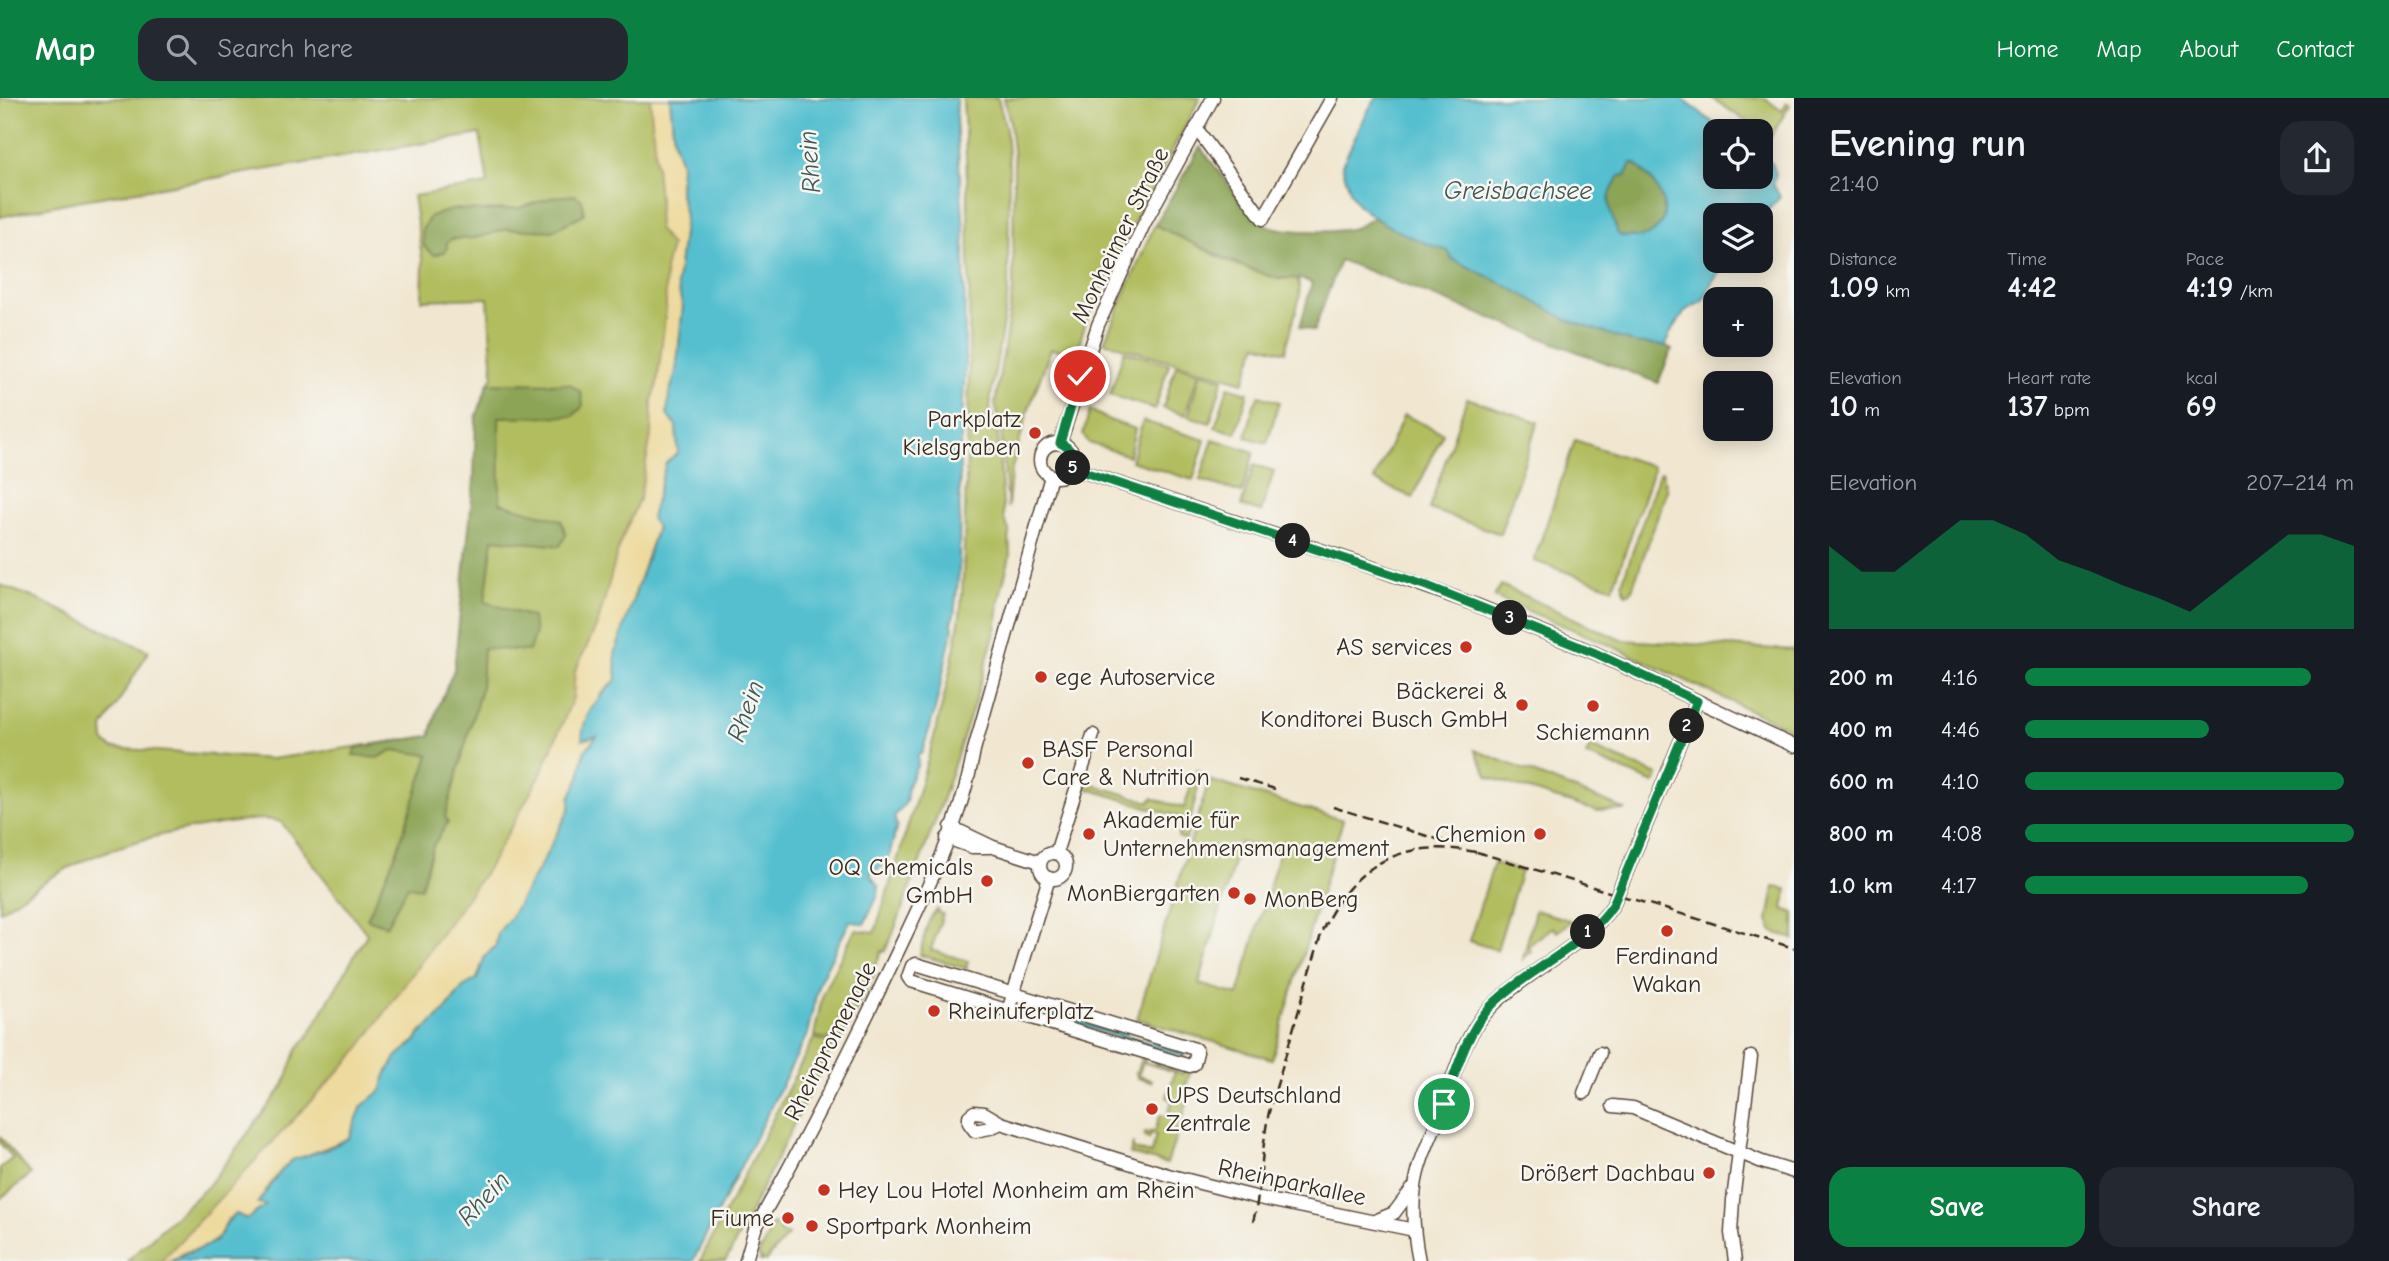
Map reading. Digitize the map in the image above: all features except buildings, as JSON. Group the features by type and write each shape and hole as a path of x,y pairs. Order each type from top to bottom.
{"street":[{"name":"Monheimer Straße","path":"1060,443 1098,325 1144,224 1213,98"},
{"name":"Monheimer Straße","path":"1196,128 1263,219 1332,98"},
{"path":"1060,443 1073,455 1072,468 1063,476 1051,476 1040,464 1041,453 1049,445 1060,443"},
{"path":"1072,468 1427,586 1595,653 1794,746"},
{"name":"Rheinpromenade","path":"747,1261 755,1229 858,1036 917,910 949,833 968,779 1051,476"},
{"path":"1419,1261 1414,1230 1415,1185 1427,1147 1477,1024 1490,1007 1510,990 1607,914 1697,701"},
{"path":"1056,853 1093,735"},
{"path":"949,833 1040,862"},
{"path":"1056,853 1065,860 1065,869 1061,876 1049,878 1042,874 1040,862 1045,855 1056,853"},
{"path":"1008,1011 1049,878"},
{"name":"Rheinpromenade","path":"916,964 1195,1049 1197,1052 1194,1064 1190,1066 1008,1011 911,981 908,977 912,966 916,964"},
{"path":"1584,1093 1600,1053"},
{"path":"1735,1261 1731,1233 1738,1152 1751,1057"},
{"path":"1614,1106 1633,1108 1738,1152 1794,1172"},
{"name":"Rheinparkallee","path":"1002,1122 1168,1175 1259,1198 1414,1230"},
{"path":"1373,1221 1394,1213 1415,1185"},
{"path":"740,1261 747,1261"}],"green space":[{"path":"0,98 670,98 676,373 582,739 253,1216 247,1219 236,1214 228,1219 218,1239 172,1261 127,1261 208,1186 284,1085 297,1049 307,1038 367,934 281,822 268,819 187,829 126,845 68,868 0,911 0,585 149,651 103,728 104,741 112,748 271,759 430,736 454,670 493,383 488,383 493,377 488,298 422,300 423,265 413,196 488,184 480,134 71,202 0,217"},
{"path":"963,98 998,98 1006,129 1009,166 1008,293 990,408 998,437 1004,519 1009,530 1010,556 999,600 997,625 937,816 892,936 885,951 882,951 872,972 875,973 840,1041 814,1036 823,992 855,930 875,932 934,736 960,616 964,567 969,339 968,194"},
{"path":"1004,98 1200,98 1133,224 1087,319 1076,353 1051,349 1028,411 1011,472 1008,508 1001,429 995,404 1013,291 1014,160 1010,122"},
{"path":"1712,98 1764,98 1782,111 1787,103 1790,105 1773,133 1773,119 1743,119"},
{"path":"1200,147 1239,198 1263,223 1282,229 1326,231 1351,229 1373,217 1398,231 1449,251 1452,259 1635,343 1672,349 1658,383 1340,260 1314,331 1300,327 1312,283 1300,279 1276,278 1255,271 1155,225"},
{"path":"1631,163 1642,170 1657,188 1664,208 1658,227 1642,237 1618,234 1610,211 1609,198 1614,184 1620,176 1626,175"},
{"path":"575,195 582,200 584,214 552,231 508,229 476,238 452,239 447,242 444,252 434,255 424,247 422,230 430,216 455,209 482,211 519,208 554,197"},
{"path":"1155,224 1231,263 1278,279 1298,277 1300,296 1285,352 1257,344 1244,382 1104,342"},
{"path":"1124,351 1169,364 1155,409 1110,395"},
{"path":"1176,365 1199,372 1185,415 1163,408"},
{"path":"1201,372 1223,379 1210,423 1188,416"},
{"path":"488,383 570,384 581,392 583,406 573,416 499,417 500,503 561,520 566,535 560,546 493,539 485,602 532,617 535,632 529,651 483,648 481,689 445,817 448,822 433,846 421,888 408,886 386,926 367,919 397,851 429,755 393,750 377,758 353,755 357,747 430,736 454,670 474,480 476,418"},
{"path":"1228,387 1248,393 1236,433 1215,427"},
{"path":"1259,396 1279,402 1267,443 1246,437"},
{"path":"1467,398 1538,422 1500,534 1429,509"},
{"path":"1090,410 1135,429 1129,456 1089,443 1083,434"},
{"path":"1404,415 1443,433 1413,498 1374,480"},
{"path":"1143,421 1205,440 1193,480 1131,461"},
{"path":"1213,439 1254,452 1242,493 1200,480"},
{"path":"1575,440 1654,467 1613,588 1534,561"},
{"path":"1254,465 1274,471 1261,512 1241,506"},
{"path":"1662,472 1667,490 1631,592 1626,594 1622,583 1659,473"},
{"path":"1501,585 1621,640 1794,650 1794,731 1603,642 1494,597"},
{"path":"1590,747 1658,775 1654,783 1586,755"},
{"path":"1475,750 1626,810 1596,811 1488,777"},
{"path":"1198,770 1201,774 1186,840 1178,837 1183,818 1082,787 1084,782 1150,802 1152,798 1184,808"},
{"path":"1209,780 1343,820 1272,1059 1137,1019","holes":["1240,842 1279,853 1238,995 1199,984"]},
{"path":"1494,863 1521,871 1497,950 1469,941"},
{"path":"1774,887 1787,889 1783,909 1794,913 1794,939 1773,932 1768,921"},
{"path":"938,909 938,913 943,914 931,950 968,961 968,969 920,955 928,924"},
{"path":"1535,910 1572,921 1557,932 1553,927 1528,946 1531,951 1523,959"},
{"path":"814,1038 834,1043 731,1251 725,1261 700,1261"},
{"path":"1142,1056 1145,1056 1144,1062 1155,1065 1159,1060 1158,1066 1169,1069 1171,1064 1172,1070 1183,1074 1185,1068 1191,1070 1183,1095 1189,1097 1167,1164 1130,1154 1133,1143 1133,1149 1151,1154 1156,1135 1150,1134 1149,1139 1144,1137 1145,1133 1155,1131 1160,1115 1167,1117 1172,1101 1167,1097 1175,1072 1143,1062 1138,1076 1152,1080 1151,1082 1138,1078 1136,1073"},
{"path":"0,1137 31,1174 0,1199 0,1168 13,1158 0,1143"},
{"path":"772,1224 781,1226 780,1232 788,1235 766,1261 760,1261 762,1259 759,1258 759,1249 762,1249"}],"sand":[{"path":"650,98 670,98 674,142 681,164 680,193 685,216 677,284 683,307 676,373 669,394 678,453 666,463 651,518 657,527 615,654 617,679 600,695 597,735 584,752 580,776 570,798 570,808 543,861 510,918 498,933 496,946 485,956 477,979 463,987 444,1012 397,1056 386,1075 381,1091 362,1106 349,1138 289,1164 258,1202 266,1205 249,1220 236,1214 228,1219 219,1236 206,1247 185,1252 172,1261 161,1261 356,1053 488,868 540,776 573,698 575,671 598,623 620,543 640,497 651,435 652,400 657,385 666,309 665,269 671,246 658,229 659,200"}],"water":[{"name":"Rhein","path":"670,98 957,98 956,120 964,232 965,365 960,454 959,572 951,622 953,627 935,710 922,753 918,755 918,764 908,785 906,802 894,817 897,826 887,864 871,872 879,886 878,895 864,924 850,921 819,982 807,1035 693,1261 172,1261 215,1241 236,1214 247,1219 266,1205 258,1203 292,1160 325,1150 349,1138 362,1106 381,1091 386,1075 397,1056 444,1012 463,987 477,979 485,956 496,946 498,933 510,918 543,861 570,808 570,798 580,776 584,752 597,736 582,740 583,730 589,713 617,679 615,654 657,528 651,518 666,463 678,453 676,426 667,415 669,394 676,373 683,307 677,284 685,216 680,193 681,164 674,142"},
{"name":"Greisbachsee","path":"1376,98 1681,98 1708,119 1703,119 1703,189 1773,189 1773,184 1780,197 1773,205 1703,203 1703,273 1718,273 1710,287 1703,287 1703,301 1686,310 1669,335 1666,346 1635,343 1568,320 1452,259 1448,251 1410,237 1369,214 1353,197 1342,165","holes":["1631,163 1643,170 1662,199 1663,219 1658,227 1645,236 1621,236 1612,217 1609,198 1614,184 1620,176 1626,175"]},
{"path":"1023,1004 1185,1053 1184,1057 1022,1008"}],"railway":[{"path":"1238,778 1275,789"},
{"path":"1333,807 1450,843"},
{"path":"1253,1222 1269,1112 1322,931 1335,907 1351,886 1387,859 1431,848 1484,854"},
{"path":"1477,852 1794,948"}],"place":[{"name":"Parkplatz Kielsgraben","path":"1035,433"},
{"name":"AS services","path":"1466,647"},
{"name":"ege Autoservice","path":"1041,677"},
{"name":"Bäckerei & Konditorei Busch GmbH","path":"1522,705"},
{"name":"Schiemann","path":"1593,706"},
{"name":"BASF Personal Care & Nutrition","path":"1028,763"},
{"name":"Akademie für Unternehmensmanagement","path":"1089,834"},
{"name":"Chemion","path":"1540,834"},
{"name":"OQ Chemicals GmbH","path":"987,881"},
{"name":"MonBiergarten","path":"1234,893"},
{"name":"MonBerg","path":"1250,899"},
{"name":"Ferdinand Wakan","path":"1667,931"},
{"name":"Rheinuferplatz","path":"934,1011"},
{"name":"UPS Deutschland Zentrale","path":"1152,1109"},
{"name":"Drößert Dachbau","path":"1709,1173"},
{"name":"Hey Lou Hotel Monheim am Rhein","path":"824,1190"},
{"name":"Fiume","path":"788,1218"},
{"name":"Sportpark Monheim","path":"812,1226"}],"route":[{"path":"1080,376 1060,443 1066,445 1073,455 1072,468 1427,586 1595,653 1697,701 1613,905 1593,928 1490,1007 1477,1024 1444,1104"}]}
